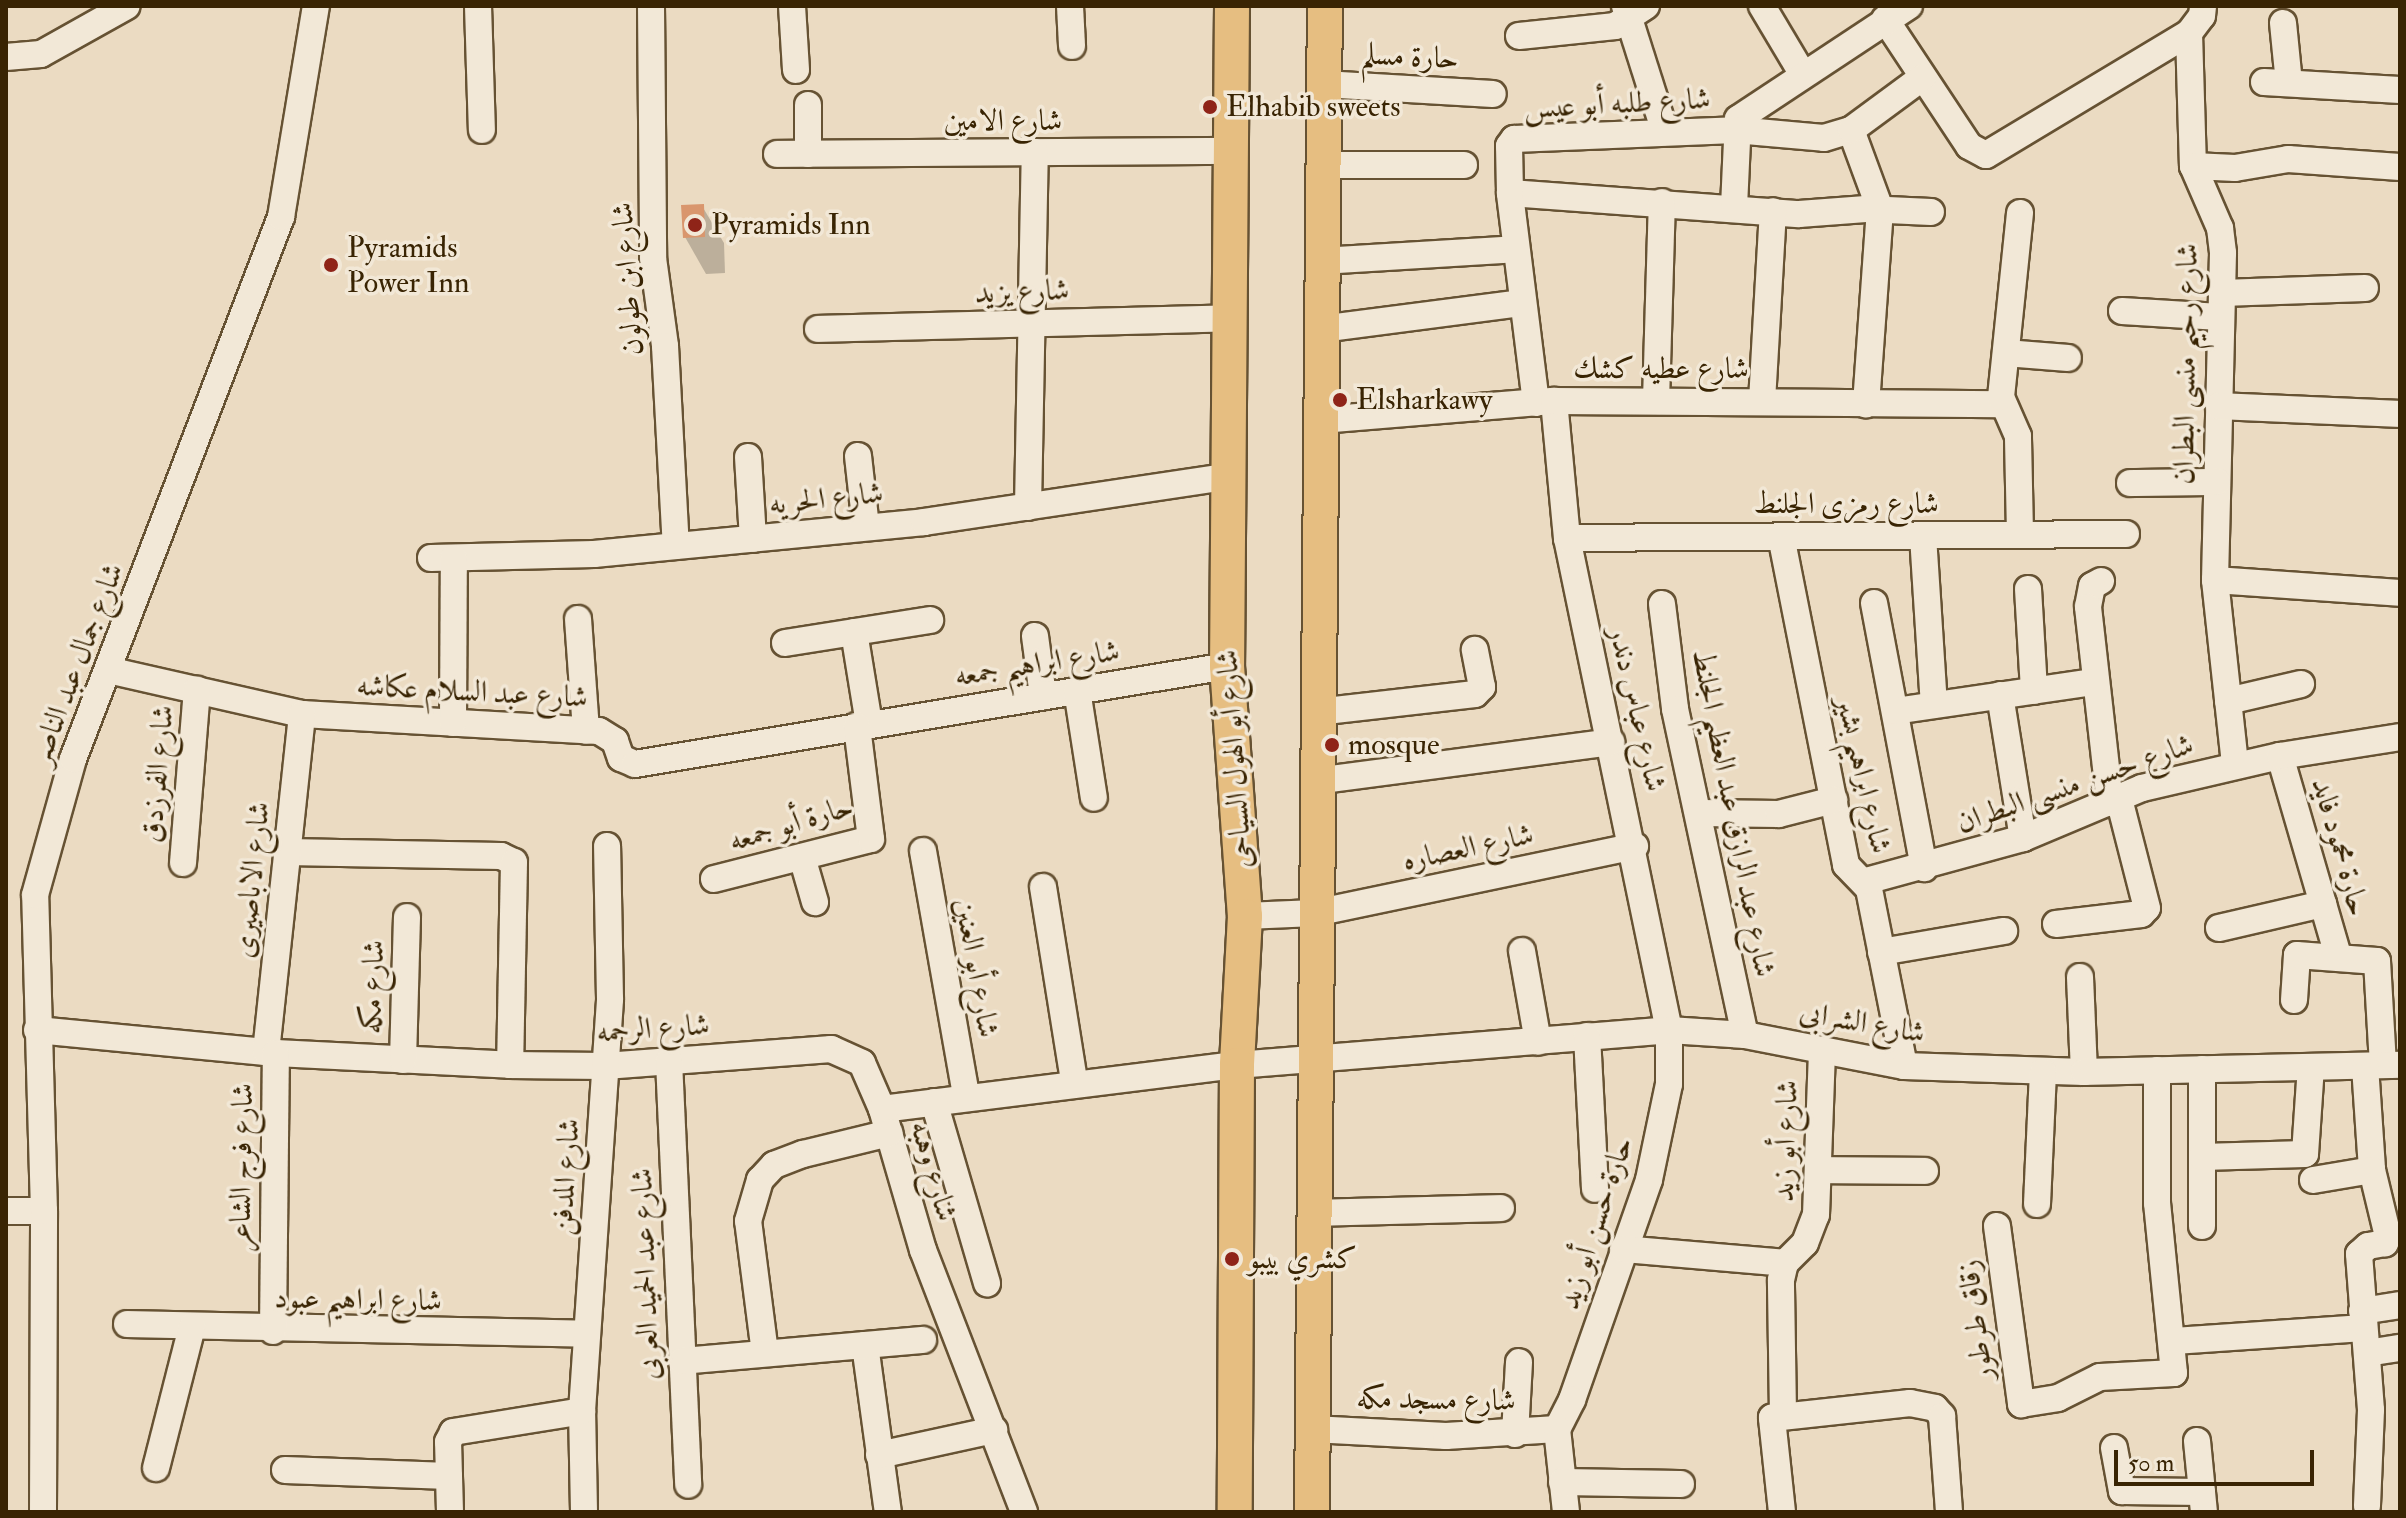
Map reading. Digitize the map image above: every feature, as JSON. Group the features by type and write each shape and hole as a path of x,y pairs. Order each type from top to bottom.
{"main road":[{"name":"شارع أبو الهول السياحى","path":"1232,6 1225,477 1227,666 1245,916 1237,1065 1235,1512"},
{"path":"1312,1512 1325,6"}],"street":[{"name":"شارع جمال عبد الناصر","path":"43,1512 44,1211 35,895 51,825 281,217 316,6"},
{"path":"478,6 482,130"},
{"name":"شارع ابن طولون","path":"651,6 653,258 665,346 676,546"},
{"path":"792,6 796,70"},
{"path":"1070,6 1072,46"},
{"path":"1762,6 1802,73"},
{"path":"1734,207 1735,130 1749,107 1909,6"},
{"path":"1885,19 1969,146 1986,155 2189,33 2202,16 2203,6"},
{"path":"6,57 41,54 119,8"},
{"path":"1519,36 1615,26 1633,10 1665,132"},
{"path":"2283,23 2277,83 2400,90"},
{"name":"شارع رحيم منسى البطران","path":"2189,33 2193,166 2220,228 2215,580 2235,765"},
{"name":"شارع طلبه أبو عيس","path":"1545,402 1522,303 1515,249 1509,146 1514,139 1735,130 1810,139 1851,130 1923,77"},
{"name":"حارة مسلم","path":"1323,84 1493,94"},
{"path":"808,105 808,154"},
{"path":"1851,130 1880,209 1866,404"},
{"name":"شارع الامين","path":"777,154 1230,151"},
{"path":"1028,507 1035,152"},
{"path":"2193,166 2235,168 2288,159 2400,167"},
{"path":"1322,165 1464,165"},
{"path":"1510,193 1773,211 1880,209 1931,212"},
{"path":"1656,401 1662,202"},
{"path":"1762,401 1773,211"},
{"path":"2020,213 2002,404 2018,436 2020,534"},
{"path":"1321,261 1515,249"},
{"path":"2122,311 2221,305 2365,288"},
{"path":"1321,329 1522,303"},
{"name":"شارع يزيد","path":"818,329 1228,318"},
{"path":"2006,353 2068,358"},
{"name":"شارع عطيه كشك","path":"1321,420 1545,402 2002,404"},
{"name":"شارع عباس دندر","path":"1545,402 1567,538 1635,846 1669,1030"},
{"path":"2219,406 2400,414"},
{"path":"858,456 866,527"},
{"path":"748,457 753,539"},
{"name":"شارع الحريه","path":"453,723 442,558 753,539 1028,507 1225,477"},
{"path":"2130,483 2217,482"},
{"name":"شارع رمزى الجلنط","path":"1567,538 2126,534"},
{"name":"شارع ابراهيم بشير","path":"1781,536 1846,865 1866,881 1904,1066"},
{"path":"1923,536 1934,705"},
{"path":"2215,580 2400,593"},
{"path":"2056,924 2141,914 2147,908 2114,801 2094,682 2088,607 2092,586 2101,581"},
{"path":"2028,589 2034,691"},
{"path":"1874,603 1924,868"},
{"name":"شارع عبد الرازق عبد العظيم الجلنط","path":"1662,604 1675,709 1700,813 1745,1035"},
{"path":"578,619 586,731"},
{"path":"785,643 930,620"},
{"path":"854,632 863,725"},
{"path":"1035,636 1043,696"},
{"path":"1317,712 1475,694 1482,687 1475,650"},
{"name":"شارع ابراهيم جمعه","path":"863,725 1227,666"},
{"name":"شارع عبد السلام عكاشه","path":"108,670 302,714 586,731 611,736 621,758 635,764 863,725"},
{"path":"1895,711 2094,682"},
{"path":"2228,701 2301,684"},
{"name":"شارع الفرزدق","path":"183,863 197,690"},
{"path":"1077,690 1094,798"},
{"path":"2000,695 2023,838"},
{"name":"شارع الاباصيرى","path":"271,1052 302,714"},
{"name":"حارة أبو جمعه","path":"714,879 874,835 863,725"},
{"name":"شارع حسن منسى البطران","path":"1866,881 1924,868 2023,838 2114,801 2235,765 2400,737"},
{"path":"1316,781 1611,742"},
{"name":"حارة محمود فايد","path":"2280,756 2338,956"},
{"path":"1700,813 1779,814 1834,800"},
{"name":"شارع المدفن","path":"584,1512 582,1411 611,977 607,846"},
{"name":"شارع العصاره","path":"1245,916 1315,913 1635,846"},
{"name":"شارع أبو العنين","path":"923,851 966,1096"},
{"path":"287,852 501,856 514,862 510,1065"},
{"path":"802,857 815,902"},
{"path":"1043,887 1074,1081"},
{"path":"2219,928 2323,904"},
{"name":"شارع مكه","path":"403,1060 407,917"},
{"path":"1881,952 2004,931"},
{"path":"1522,951 1538,1042"},
{"path":"2294,1000 2297,955 2374,959 2381,966 2383,1065 2372,1170 2388,1236 2385,1243 2368,1246 2359,1254 2364,1331 2367,1506"},
{"path":"2080,977 2084,1072"},
{"name":"شارع الرحمه","path":"37,1030 271,1052 510,1065 605,1066 843,1050 862,1063 886,1121"},
{"name":"شارع الشرابى","path":"1237,1065 1669,1030 1745,1035 1904,1066 2084,1072 2383,1065"},
{"name":"حارة حسن أبو زيد","path":"1557,1429 1572,1400 1649,1180 1669,1084 1669,1030"},
{"path":"1587,1036 1595,1189"},
{"name":"شارع أبو زيد","path":"1785,1263 1813,1228 1822,1051"},
{"name":"شارع فرج الشاعر","path":"271,1052 273,1331"},
{"name":"شارع عبد الحميد العربى","path":"669,1061 688,1485"},
{"path":"765,1353 748,1221 760,1180 774,1165 934,1102 1074,1081 1237,1065"},
{"path":"2202,1157 2305,1154 2311,1067"},
{"path":"2202,1069 2202,1226"},
{"name":"زقاق طرطور","path":"1997,1226 2021,1404 2058,1398 2100,1377 2170,1375 2177,1365 2157,1203 2157,1070"},
{"path":"2037,1204 2043,1072"},
{"path":"934,1102 987,1283"},
{"name":"شارع وهبه","path":"886,1121 923,1250 1024,1512"},
{"path":"1818,1170 1925,1171"},
{"path":"2313,1180 2372,1170"},
{"path":"1315,1213 1501,1208"},
{"path":"6,1211 44,1211"},
{"path":"1623,1249 1785,1263 1781,1280 1777,1421 1782,1512"},
{"path":"2364,1331 2400,1305"},
{"name":"شارع ابراهيم عبود","path":"127,1324 273,1331 387,1344 587,1334"},
{"path":"156,1468 192,1327"},
{"path":"2174,1341 2364,1331 2400,1348"},
{"path":"682,1361 923,1340"},
{"path":"865,1345 888,1512"},
{"path":"1515,1434 1519,1362"},
{"path":"1777,1421 1910,1403 1935,1408 1942,1416 1949,1512"},
{"path":"450,1512 448,1442 457,1429 582,1411"},
{"name":"شارع مسجد مكه","path":"1312,1429 1446,1436 1557,1429"},
{"path":"1557,1429 1566,1512"},
{"path":"879,1455 994,1430"},
{"path":"2114,1448 2122,1491 2203,1502 2197,1441"},
{"path":"285,1470 449,1476"},
{"path":"1562,1482 1681,1484"}],"building":[{"path":"704,204 705,237 683,238 681,205"}],"place":[{"name":"Elhabib sweets","path":"1210,107"},
{"name":"Pyramids Inn","path":"695,225"},
{"name":"Pyramids Power Inn","path":"331,265"},
{"name":"Elsharkawy","path":"1340,400"},
{"name":"mosque","path":"1332,745"},
{"name":"كشري بيبو","path":"1232,1259"}]}
